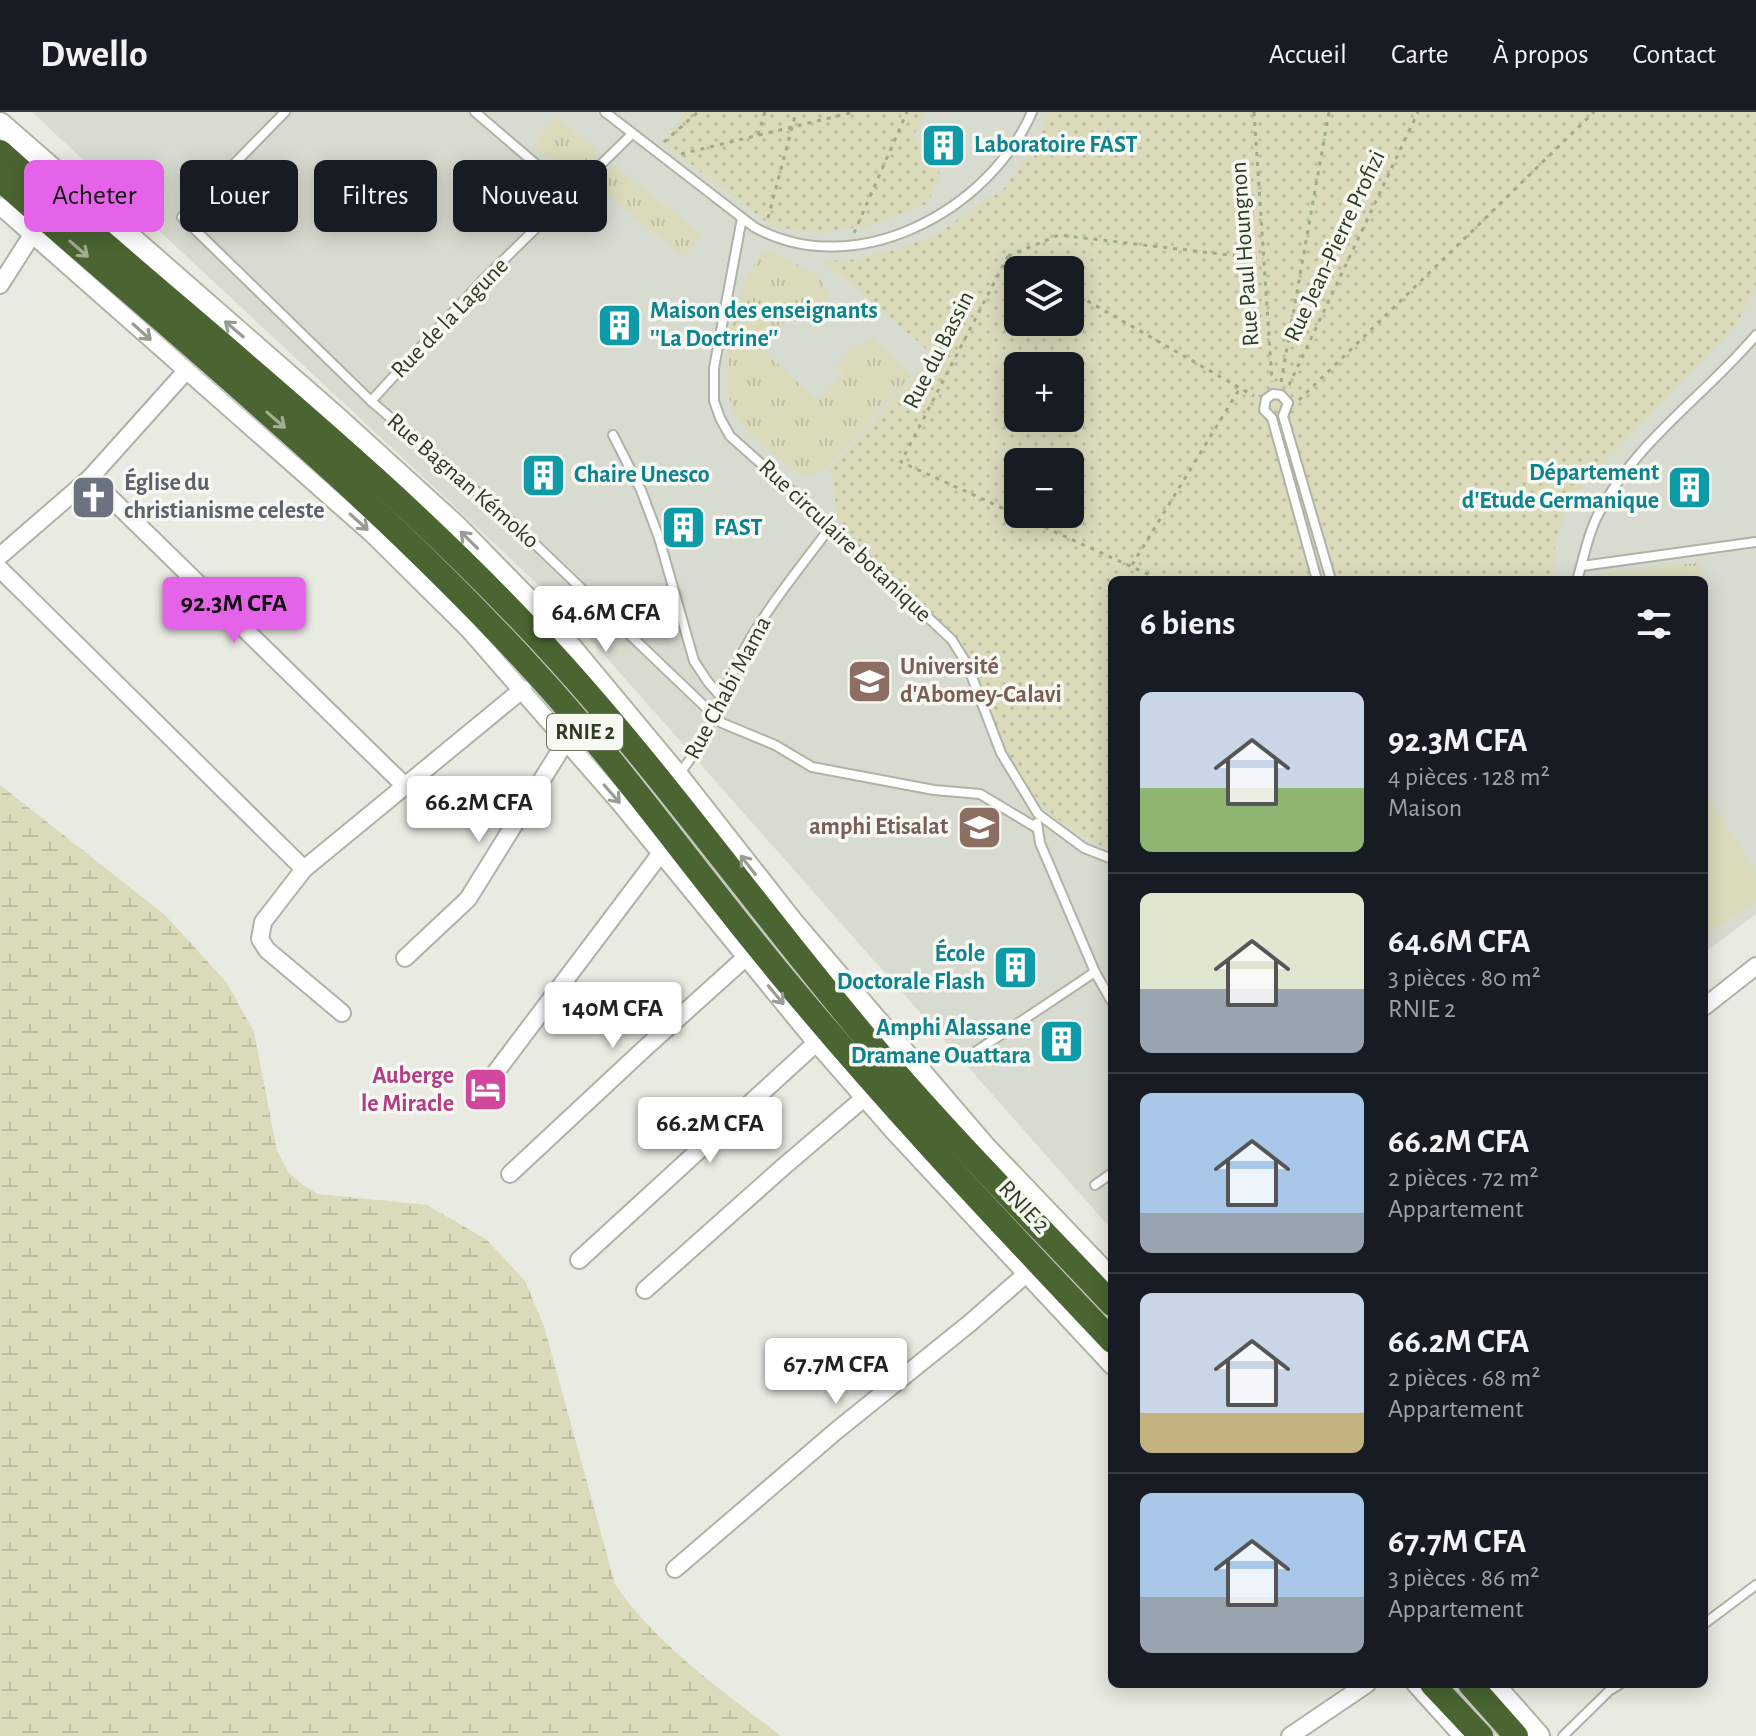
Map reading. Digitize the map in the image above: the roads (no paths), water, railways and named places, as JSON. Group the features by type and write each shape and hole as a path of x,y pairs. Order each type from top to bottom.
{"highway":[{"name":"RNIE 2","path":"0,152 325,432 444,543 560,662 671,781 870,1044 1108,1300"},
{"name":"RNIE 2","path":"0,179 310,450 430,563 537,674 850,1057 952,1172 1108,1337"},
{"path":"1436,1688 1481,1736"},
{"path":"1474,1688 1516,1736"}],"street":[{"path":"0,124 314,398 456,527 549,622 671,781 973,1136 1108,1277"},
{"path":"0,206 372,534 459,619 523,689 864,1098 1108,1362"},
{"path":"0,285 32,235"},
{"path":"0,556 90,478 186,371"},
{"path":"90,478 405,786"},
{"path":"0,569 304,869"},
{"path":"342,1013 267,950 260,939 263,922 304,869 523,689"},
{"path":"405,958 468,899 566,741"},
{"path":"480,1093 661,853"},
{"path":"510,1174 745,958"},
{"path":"1708,1004 1756,966"},
{"path":"579,1260 816,1043"},
{"path":"645,1290 864,1098"},
{"path":"675,1569 1025,1275"},
{"path":"1290,1736 1361,1688"},
{"path":"1418,1688 1452,1732"},
{"path":"1496,1688 1538,1736"}],"lane":[{"name":"Rue Bagnan Kémoko","path":"285,112 182,217 371,401 514,524 722,723 775,745 812,767 934,790 980,794 1037,828"},
{"path":"475,112 531,160"},
{"path":"605,112 764,233 804,247 824,248 880,240 909,231 949,209 979,187 1001,165 1032,112"},
{"name":"Rue de la Lagune","path":"606,160 632,134"},
{"name":"Rue circulaire botanique","path":"742,218 714,368 714,401 730,436 952,640 967,664 1001,753 1038,814 1084,848 1108,857"},
{"name":"Rue de la Lagune","path":"371,401 481,282 533,232"},
{"path":"1578,576 1595,522 1616,486 1677,414 1756,335"},
{"path":"1316,576 1272,418 1264,410 1265,401 1278,395 1288,403 1283,416 1330,576"},
{"path":"613,435 641,490 659,538 694,661 723,699"},
{"name":"Rue Chabi Mama","path":"646,805 693,757 743,653 763,619 831,526"},
{"path":"1582,566 1756,542"},
{"path":"1038,814 1040,843 1095,972 1108,995"},
{"path":"975,1052 1095,972"},
{"path":"1095,1185 1108,1176"},
{"path":"1708,1621 1756,1585"},
{"path":"1563,1736 1610,1688"}],"place":[{"name":"Laboratoire FAST","path":"943,145"},
{"name":"Maison des enseignants ''La Doctrine''","path":"619,325"},
{"name":"Chaire Unesco","path":"543,475"},
{"name":"Département d'Etude Germanique","path":"1690,487"},
{"name":"Église du christianisme celeste","path":"93,497"},
{"name":"FAST","path":"683,528"},
{"name":"Université d'Abomey-Calavi","path":"869,681"},
{"name":"amphi Etisalat","path":"979,827"},
{"name":"École Doctorale Flash","path":"1016,968"},
{"name":"Amphi Alassane Dramane Ouattara","path":"1062,1042"},
{"name":"Auberge le Miracle","path":"485,1090"}]}
